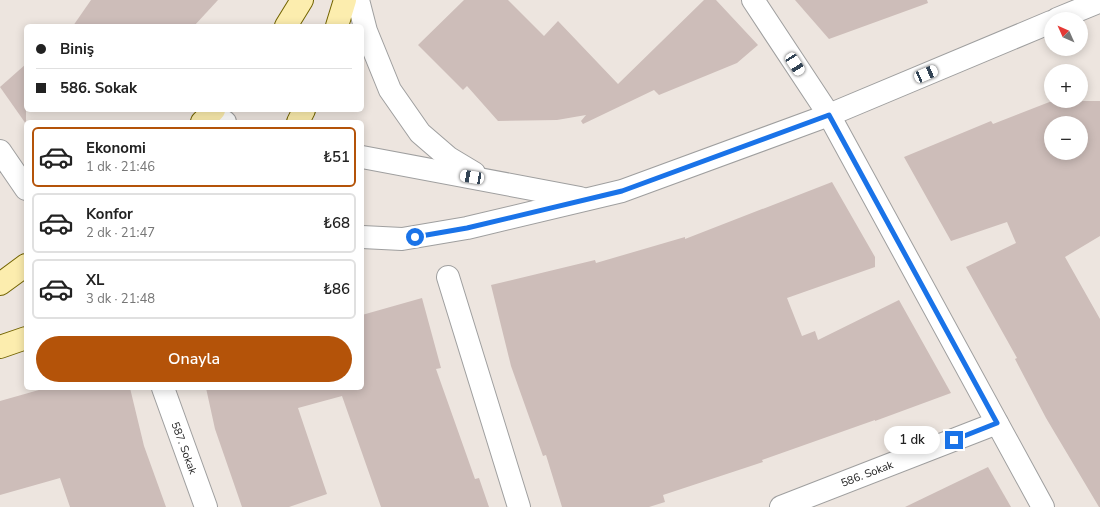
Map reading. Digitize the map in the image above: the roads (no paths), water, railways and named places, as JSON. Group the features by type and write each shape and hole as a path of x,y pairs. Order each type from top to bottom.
{"main road":[{"path":"287,24 302,0"},
{"path":"338,24 345,0"},
{"path":"0,284 24,266"},
{"path":"0,347 24,339"}],"street":[{"path":"358,0 366,31 390,90 420,133 449,158 486,180"},
{"path":"753,0 829,115 1043,507"},
{"path":"1076,12 1097,4"},
{"path":"364,250 402,239 467,228 622,191 829,115 1044,25"},
{"path":"0,151 24,186"},
{"path":"364,157 588,199"},
{"path":"364,237 402,239"},
{"path":"448,277 519,507"},
{"name":"587. Sokak","path":"164,390 206,507"},
{"name":"586. Sokak","path":"781,507 997,423"}]}
